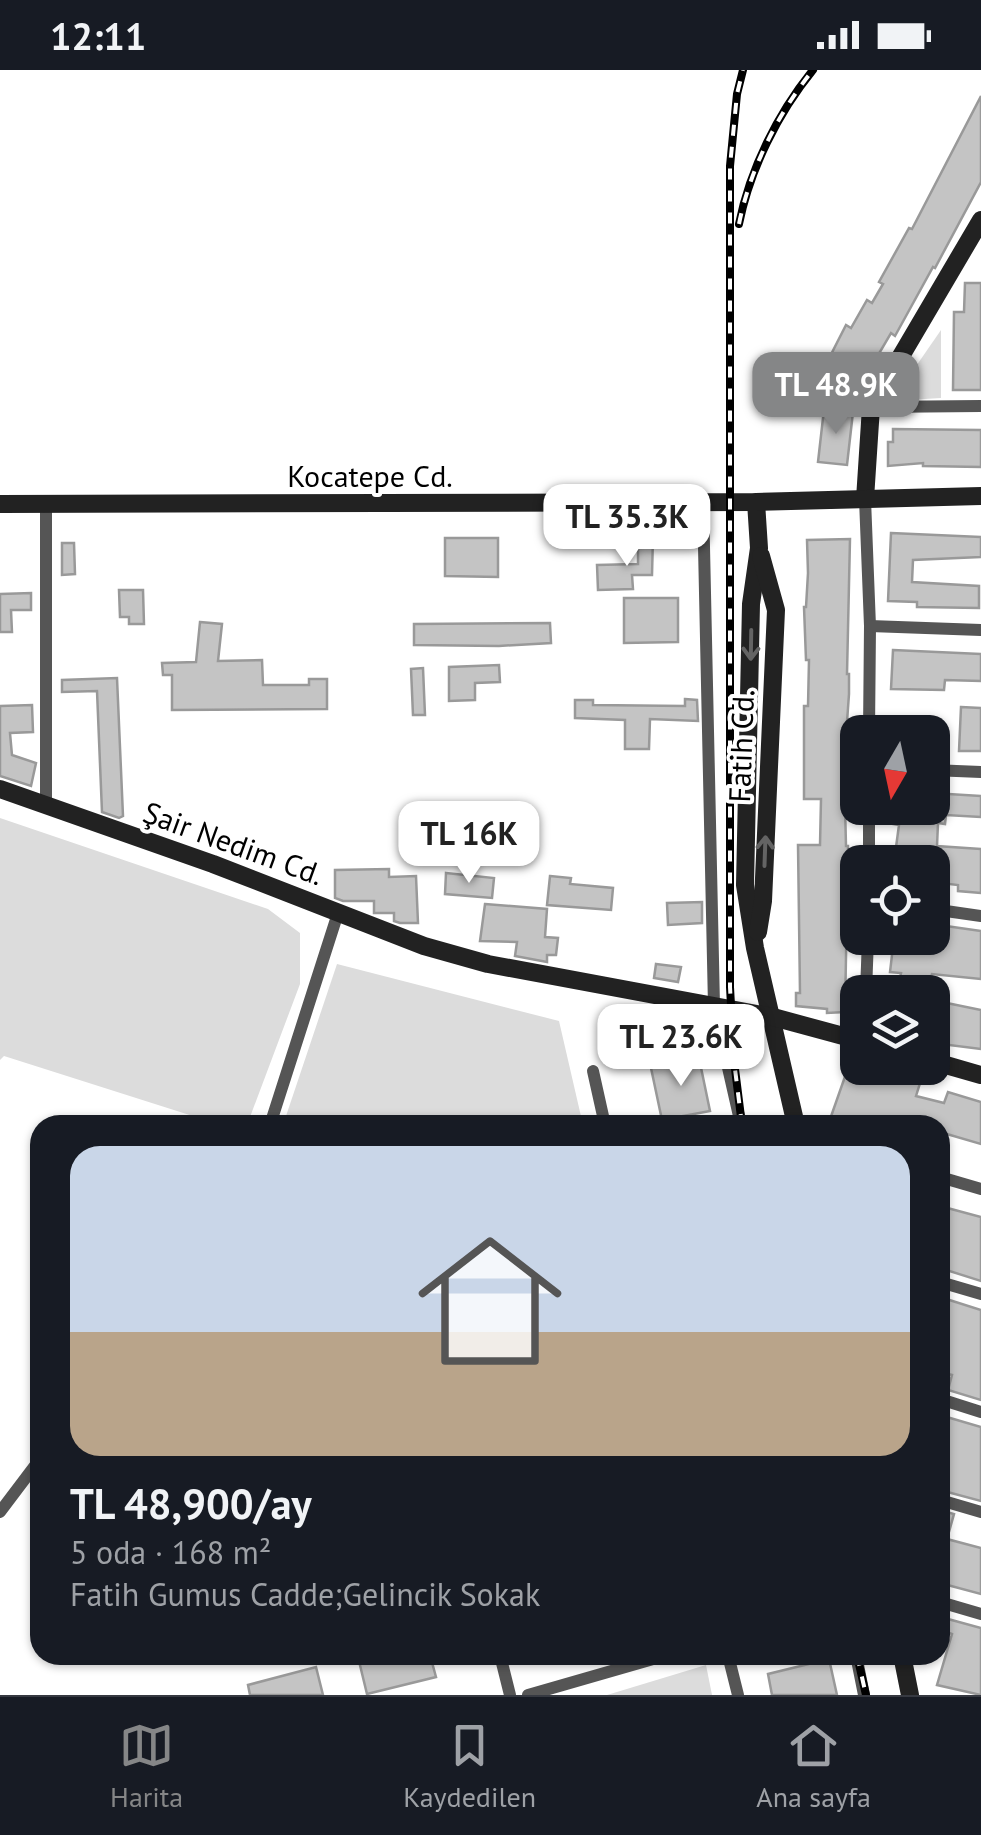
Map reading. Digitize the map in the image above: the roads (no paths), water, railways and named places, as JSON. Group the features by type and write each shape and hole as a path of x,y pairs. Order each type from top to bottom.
{"street":[{"path":"869,715 865,499 872,407 973,250 981,220"},
{"path":"872,407 981,406"},
{"name":"Kocatepe Cd.","path":"0,504 756,502 981,496"},
{"path":"703,501 714,1006 739,1115"},
{"name":"Fatih Cd.","path":"756,502 758,548 776,610 763,901 756,948 794,1115"},
{"path":"46,504 46,805"},
{"path":"870,626 981,630"},
{"path":"950,771 981,772"},
{"name":"Şair Nedim Cd.","path":"0,789 424,946 488,964 714,1006 840,1035"},
{"path":"273,1115 338,912"},
{"path":"950,912 981,916"},
{"path":"950,1066 981,1075"},
{"path":"593,1072 603,1115"},
{"path":"950,1180 981,1189"},
{"path":"950,1285 981,1294"},
{"path":"950,1402 981,1412"},
{"path":"0,1512 30,1473"},
{"path":"950,1503 981,1512"},
{"path":"950,1605 981,1614"},
{"path":"502,1665 510,1695"},
{"path":"528,1695 603,1665"},
{"path":"730,1665 738,1695"},
{"path":"858,1665 864,1695"},
{"path":"904,1665 910,1695"}],"railway":[{"path":"741,1115 730,987 730,166 743,70"},
{"path":"739,224 767,142 813,70"},
{"path":"859,1665 866,1695"}]}
